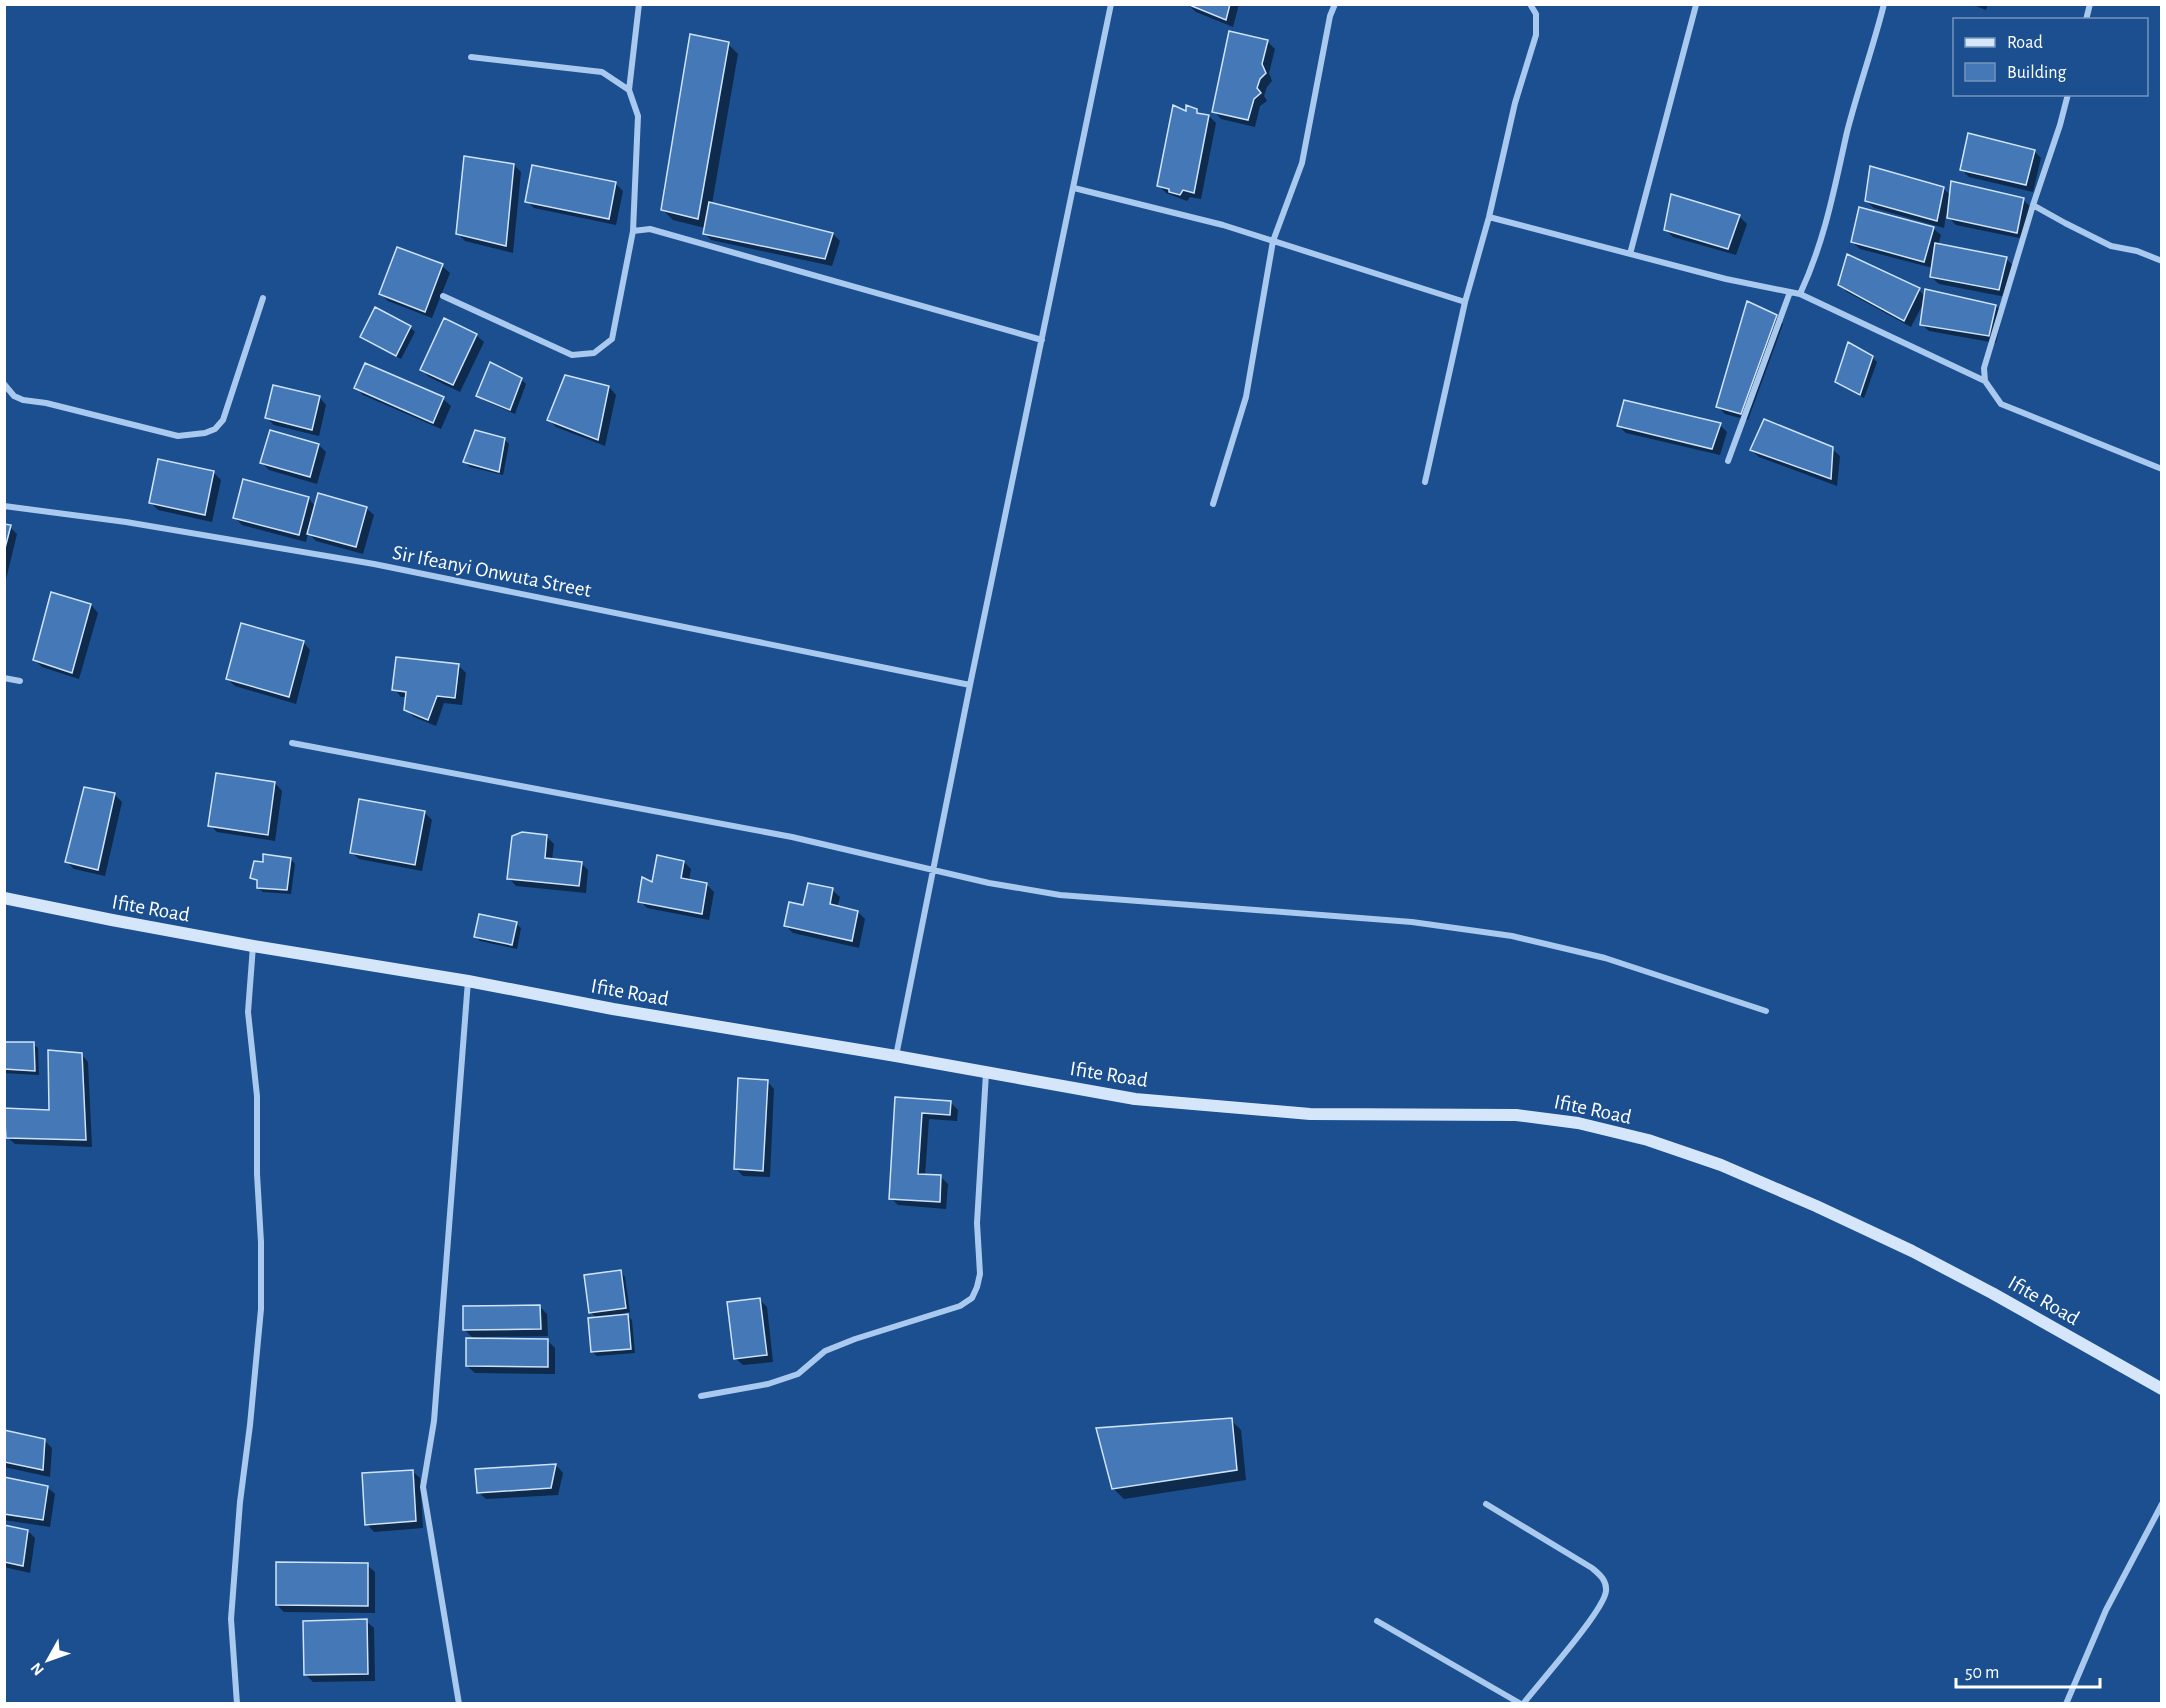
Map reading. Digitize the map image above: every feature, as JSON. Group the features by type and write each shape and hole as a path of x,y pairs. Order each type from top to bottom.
{"street":[{"path":"443,296 572,355 594,353 612,339 633,231 638,116 629,90 639,4"},
{"path":"896,1056 1111,4"},
{"path":"1213,504 1246,397 1273,241 1302,163 1330,16 1335,4"},
{"path":"1425,482 1465,302 1490,217 1515,103 1536,35 1536,14 1530,4"},
{"path":"1800,294 1814,264 1830,213 1848,130 1884,4"},
{"path":"1630,254 1696,5"},
{"path":"471,57 602,72 629,90"},
{"path":"2067,96 1984,368 1985,381 2001,404 2162,469"},
{"path":"1074,188 1222,225 1465,302"},
{"path":"2033,205 2111,246 2137,251 2162,261"},
{"path":"1490,217 1726,279 1800,294 1985,381"},
{"path":"633,231 650,229 1042,340"},
{"path":"1728,461 1790,292"},
{"path":"4,384 14,396 23,399 178,436 205,433 214,429 223,420 263,298"},
{"name":"Sir Ifeanyi Onwuta Street","path":"4,506 126,522 374,564 970,685"},
{"path":"4,678 20,681"},
{"path":"292,742 792,837 989,883 1060,895 1412,922 1512,936 1605,958 1766,1011"},
{"name":"Ifite Road","path":"4,898 253,946 468,981 613,1009 1135,1099 1310,1114 1516,1114 1578,1123 1648,1140 1721,1165 1816,1206 1912,1251 1992,1293 2162,1389"},
{"path":"237,1704 231,1619 232,1599 261,1309 257,1096 248,1012 253,946"},
{"path":"459,1704 423,1487 434,1421 468,981"},
{"path":"701,1396 768,1384 798,1374 825,1351 855,1339 960,1306 972,1298 978,1287 980,1274 977,1223 986,1073"},
{"path":"1377,1621 1522,1704 1588,1622 1602,1602 1607,1589 1602,1577 1592,1568 1486,1504"},
{"path":"2066,1704 2106,1610 2162,1504"}],"building":[{"path":"1187,4 1230,4 1226,20"},
{"path":"1229,31 1268,40 1262,64 1266,73 1260,79 1257,88 1261,93 1254,99 1248,120 1212,112"},
{"path":"690,34 729,42 698,219 661,210"},
{"path":"1173,105 1186,111 1186,105 1197,109 1197,113 1209,115 1194,193 1183,190 1180,195 1157,186"},
{"path":"1968,133 2035,150 2026,185 1960,170"},
{"path":"464,156 514,164 506,246 456,234"},
{"path":"532,165 616,182 609,219 525,202"},
{"path":"1870,166 1944,187 1937,221 1865,201"},
{"path":"1951,181 2024,198 2017,233 1947,218"},
{"path":"1671,194 1740,215 1728,249 1664,230"},
{"path":"709,202 833,233 825,259 703,234"},
{"path":"1859,207 1934,227 1924,262 1851,242"},
{"path":"1935,243 2007,257 1999,290 1930,277"},
{"path":"397,247 443,264 425,312 379,294"},
{"path":"1847,254 1920,288 1904,321 1838,285"},
{"path":"1925,289 1996,305 1989,336 1920,325"},
{"path":"1747,301 1777,315 1741,414 1716,407"},
{"path":"375,307 411,326 396,356 360,337"},
{"path":"444,318 477,334 453,385 420,370"},
{"path":"1848,342 1873,356 1860,395 1835,382"},
{"path":"490,362 522,378 510,410 476,396"},
{"path":"365,363 444,397 433,423 354,388"},
{"path":"565,375 609,386 598,440 547,420"},
{"path":"273,385 320,396 312,430 265,418"},
{"path":"1624,400 1721,423 1712,449 1617,426"},
{"path":"1764,419 1833,447 1831,479 1750,450"},
{"path":"270,430 319,444 310,477 260,463"},
{"path":"475,430 505,438 499,472 463,462"},
{"path":"158,459 214,471 205,515 149,503"},
{"path":"243,479 309,497 299,535 233,518"},
{"path":"318,493 367,507 356,547 307,534"},
{"path":"4,524 11,525 4,552"},
{"path":"51,592 91,604 72,673 33,660"},
{"path":"241,623 304,641 289,697 226,679"},
{"path":"396,657 459,664 455,698 437,696 428,720 404,710 406,692 392,690"},
{"path":"216,773 275,782 268,835 208,826"},
{"path":"84,787 115,793 98,870 65,862"},
{"path":"359,799 425,811 415,865 350,853"},
{"path":"522,832 547,835 545,858 582,862 579,886 507,879 512,836"},
{"path":"263,854 291,858 287,890 257,888 257,880 250,878 254,861 263,862"},
{"path":"657,855 684,861 681,878 707,883 702,914 638,902 642,877 652,882"},
{"path":"808,883 833,888 830,904 858,911 852,941 784,926 789,902 803,905"},
{"path":"479,914 517,922 512,945 474,937"},
{"path":"4,1042 34,1042 35,1071 4,1069"},
{"path":"48,1050 82,1053 86,1140 6,1138 4,1108 49,1110"},
{"path":"738,1078 768,1080 763,1171 734,1169"},
{"path":"895,1097 951,1101 950,1115 922,1113 918,1174 941,1175 940,1202 889,1199"},
{"path":"621,1270 626,1308 589,1313 584,1275"},
{"path":"760,1298 767,1355 734,1359 727,1302"},
{"path":"540,1305 541,1329 463,1330 463,1306"},
{"path":"628,1314 631,1349 591,1352 588,1318"},
{"path":"466,1338 548,1339 548,1367 466,1366"},
{"path":"1232,1418 1237,1470 1112,1489 1096,1428"},
{"path":"4,1430 45,1439 43,1470 4,1462"},
{"path":"556,1464 551,1488 477,1493 475,1469"},
{"path":"413,1470 416,1521 365,1525 362,1473"},
{"path":"4,1477 48,1486 43,1520 4,1514"},
{"path":"4,1525 28,1530 23,1566 4,1562"},
{"path":"276,1562 368,1563 368,1606 276,1605"},
{"path":"367,1619 368,1674 304,1675 303,1621"}]}
